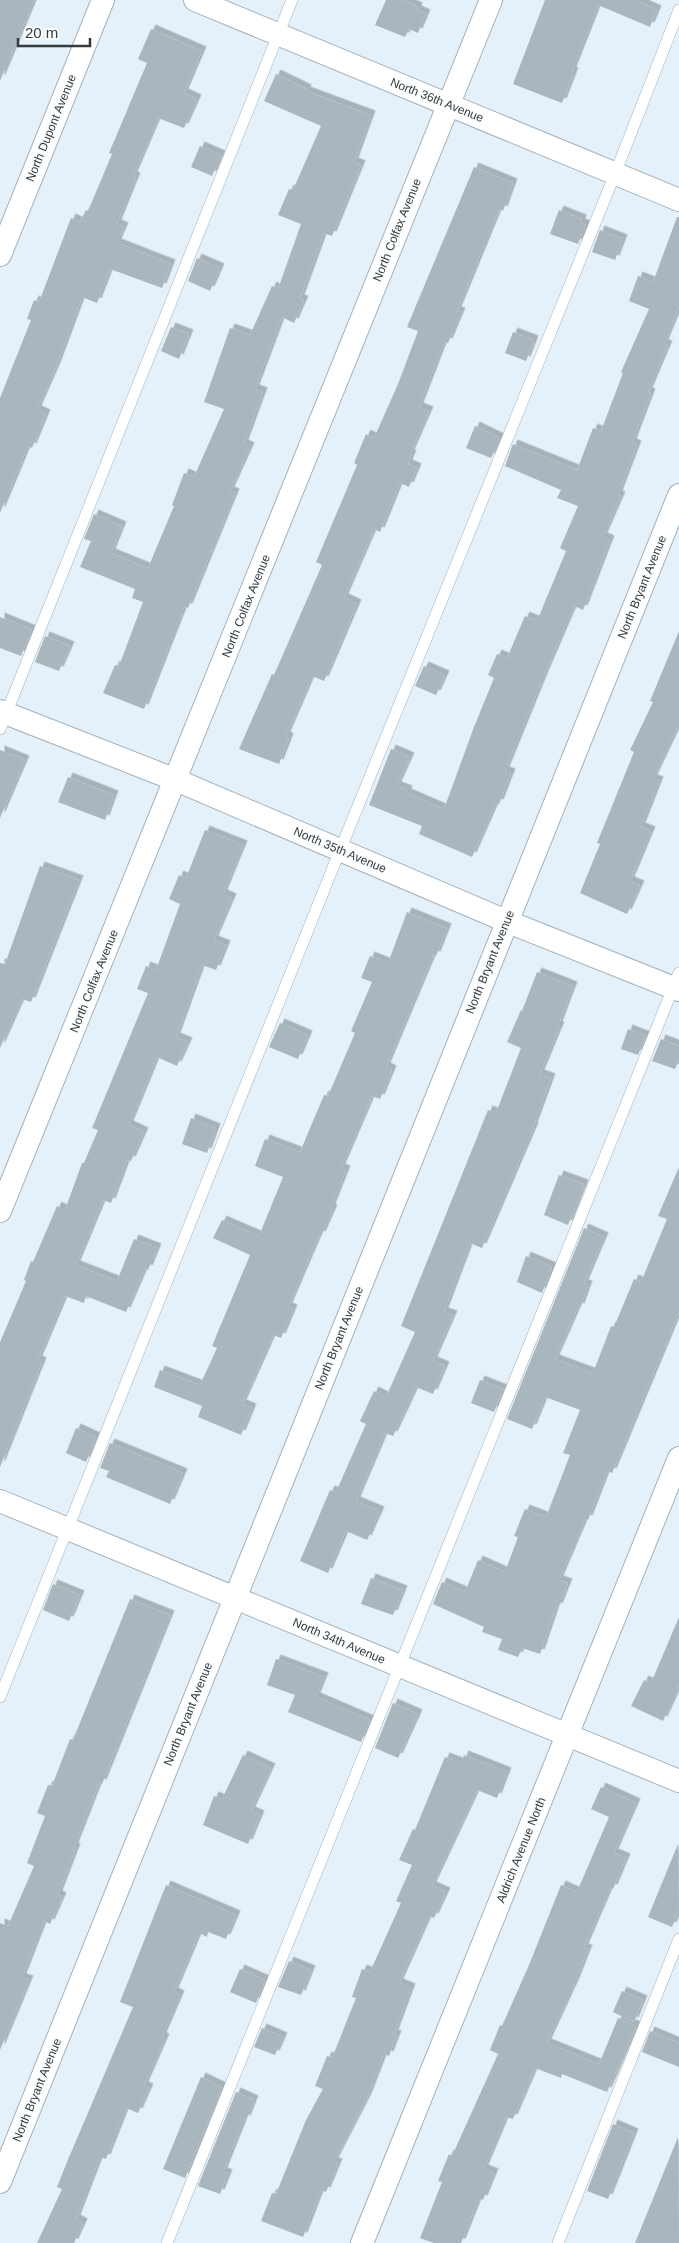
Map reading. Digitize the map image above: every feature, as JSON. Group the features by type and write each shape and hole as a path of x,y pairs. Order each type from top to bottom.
{"street":[{"name":"North Dupont Avenue","path":"0,255 103,0"},
{"name":"North 36th Avenue","path":"195,0 679,200"},
{"name":"North Colfax Avenue","path":"0,1211 491,0"},
{"name":"North Bryant Avenue","path":"0,2182 679,495"},
{"name":"North 35th Avenue","path":"2,718 176,780 506,921 677,984"},
{"name":"Aldrich Avenue North","path":"362,2243 679,1458"},
{"name":"North 34th Avenue","path":"0,1501 235,1597 399,1667 568,1733 679,1781"}],"lane":[{"path":"2,718 292,0"},
{"path":"0,1697 340,850 615,174 679,10"},
{"path":"167,2243 677,984"},
{"path":"558,2243 679,1939"}],"building":[{"path":"0,0 34,0 0,81"},
{"path":"386,0 402,0 418,7 417,10 426,14 418,33 409,29 405,37 375,25"},
{"path":"545,0 635,0 657,10 650,27 598,5 572,71 574,72 562,103 513,84"},
{"path":"151,29 202,51 184,93 197,99 184,128 158,118 133,176 136,177 117,224 124,227 117,243 171,264 162,288 110,269 97,303 82,297 56,367 37,410 46,414 32,448 28,446 0,513 0,398 31,320 27,319 34,300 39,302 71,218 80,222 86,210 88,211 112,154 109,153 147,63 138,59"},
{"path":"276,74 307,89 306,91 371,115 354,162 361,165 332,236 324,233 300,299 304,300 294,323 282,317 255,389 263,392 244,444 250,447 230,491 235,493 188,608 184,607 144,709 103,693 115,665 119,666 143,602 132,598 135,589 80,567 91,541 84,539 94,514 122,526 111,553 148,568 174,506 172,505 184,473 194,477 224,409 204,402 230,328 250,335 272,286 278,289 301,224 278,215 289,189 293,190 321,126 264,101"},
{"path":"200,146 221,155 212,176 191,167"},
{"path":"474,167 513,183 503,211 499,209 457,311 461,312 448,343 444,342 419,407 429,411 410,454 412,454 408,464 417,468 409,487 400,483 380,532 374,529 344,598 357,604 324,681 312,676 286,736 289,738 279,764 239,749 322,565 316,562 357,465 354,463 366,434 374,438 398,384 418,331 407,327"},
{"path":"559,210 582,219 581,223 586,225 578,244 550,234"},
{"path":"677,217 679,217 679,307 664,344 668,345 648,392 651,393 632,443 637,445 618,495 621,496 603,537 610,540 583,610 574,606 505,771 511,773 499,804 496,803 472,857 419,834 422,826 369,805 391,749 410,757 397,786 408,790 407,793 444,809 494,678 488,675 497,654 507,658 525,616 537,621 566,551 560,548 578,506 557,498 561,490 505,466 513,444 577,470 593,428 601,431 623,373 621,372 649,309 629,301 638,276 653,282"},
{"path":"600,230 623,239 615,260 592,252"},
{"path":"197,258 220,268 210,291 188,281"},
{"path":"171,327 189,334 179,359 161,351"},
{"path":"513,332 534,340 526,361 505,353"},
{"path":"475,426 500,438 491,458 466,448"},
{"path":"0,617 32,630 21,656 0,648"},
{"path":"679,631 679,724 653,779 659,781 641,827 651,831 630,881 640,885 627,914 580,893 600,844 597,843 634,752 630,750 653,702 650,701"},
{"path":"45,636 70,646 59,671 35,662"},
{"path":"424,666 445,675 436,695 415,686"},
{"path":"0,750 25,760 0,818"},
{"path":"68,777 114,795 105,820 58,802"},
{"path":"205,830 243,845 223,894 232,898 214,940 226,945 216,970 202,965 176,1037 188,1042 177,1066 157,1057 129,1125 144,1132 131,1161 127,1160 111,1203 103,1200 76,1265 117,1281 134,1239 157,1248 148,1270 145,1268 126,1312 86,1296 84,1303 65,1296 38,1360 42,1362 0,1467 0,1342 26,1281 24,1280 31,1261 33,1262 57,1206 65,1210 82,1163 84,1163 98,1130 92,1128 148,993 137,989 146,966 156,970 180,904 169,899 179,875 186,878"},
{"path":"40,866 79,880 31,1002 22,999 0,1048 0,963 5,964"},
{"path":"407,912 447,928 436,956 433,955 386,1067 392,1070 380,1099 372,1096 341,1168 346,1170 331,1208 333,1209 321,1236 319,1235 288,1307 293,1309 281,1338 273,1335 242,1404 252,1408 241,1435 198,1417 202,1406 154,1387 160,1370 200,1385 217,1348 212,1346 250,1255 213,1238 222,1220 259,1236 283,1177 255,1166 265,1139 300,1152 324,1095 328,1096 355,1033 351,1031 372,982 361,978 370,956 388,963"},
{"path":"537,972 573,986 558,1026 560,1026 540,1074 551,1078 534,1127 482,1248 470,1243 444,1312 453,1315 433,1361 445,1366 433,1394 416,1387 393,1436 385,1433 356,1501 380,1511 367,1540 346,1531 328,1573 300,1561 330,1490 336,1492 366,1424 360,1421 374,1391 386,1397 415,1332 401,1326 488,1110 496,1113 521,1048 507,1042 522,1011"},
{"path":"280,1023 308,1035 298,1059 269,1047"},
{"path":"628,1029 646,1036 638,1055 621,1049"},
{"path":"661,1039 679,1046 679,1059 675,1069 652,1061"},
{"path":"191,1118 216,1128 207,1153 182,1144"},
{"path":"679,1167 679,1312 612,1473 607,1471 588,1520 585,1519 559,1580 568,1583 558,1608 556,1607 540,1654 522,1648 518,1657 498,1650 502,1639 482,1632 484,1627 433,1604 442,1582 465,1592 478,1560 505,1572 518,1537 514,1536 525,1509 546,1517 570,1455 563,1453 580,1410 545,1397 532,1429 507,1419 584,1228 604,1237 584,1284 588,1285 580,1308 578,1307 555,1359 593,1373 611,1326 614,1327 634,1279 641,1282 667,1219 658,1216"},
{"path":"559,1175 584,1184 568,1225 544,1215"},
{"path":"526,1256 552,1267 542,1293 517,1282"},
{"path":"480,1380 503,1389 494,1412 471,1403"},
{"path":"76,1428 96,1437 86,1462 66,1453"},
{"path":"110,1443 183,1473 170,1504 106,1477 109,1471 100,1468"},
{"path":"371,1578 403,1590 393,1615 361,1604"},
{"path":"53,1584 80,1595 69,1621 43,1610"},
{"path":"130,1599 170,1615 102,1784 99,1783 74,1847 76,1848 58,1895 62,1897 50,1924 44,1921 22,1978 29,1980 0,2050 0,1923 8,1926 34,1866 27,1863 45,1816 37,1813 48,1785 52,1786 70,1739 73,1740"},
{"path":"679,1617 679,1686 663,1721 631,1706 644,1680 651,1683"},
{"path":"276,1659 324,1677 316,1697 370,1720 361,1742 288,1712 295,1695 267,1685"},
{"path":"393,1703 418,1714 398,1758 375,1748"},
{"path":"243,1755 271,1768 251,1811 260,1815 248,1844 203,1825 214,1796 222,1799"},
{"path":"464,1755 507,1772 497,1798 477,1790 432,1886 446,1892 434,1918 429,1916 399,1983 411,1988 394,2034 397,2035 389,2056 384,2054 367,2098 334,2162 338,2163 326,2192 321,2190 303,2237 261,2221 272,2193 276,2194 306,2120 323,2089 315,2086 327,2056 332,2058 356,1998 352,1997 362,1969 370,1972 401,1903 396,1901 412,1865 399,1860 413,1829 415,1830 445,1757 461,1763"},
{"path":"601,1787 636,1803 614,1853 626,1858 613,1889 610,1888 584,1948 588,1949 576,1980 547,2043 599,2064 618,2018 636,2026 607,2092 562,2074 561,2078 535,2068 513,2119 506,2117 484,2169 494,2173 483,2200 479,2198 461,2243 434,2243 420,2238 442,2182 438,2181 449,2154 452,2156 498,2054 490,2050 529,1965 561,1885 577,1892 609,1817 591,1809"},
{"path":"678,1844 679,1910 672,1927 648,1917"},
{"path":"166,1885 236,1915 226,1939 208,1932 207,1937 199,1933 174,1992 180,1995 162,2037 165,2038 144,2086 149,2088 138,2113 126,2108 106,2159 100,2157 76,2219 83,2223 74,2243 37,2243 62,2189 57,2187 133,2007 120,2002"},
{"path":"289,1961 311,1970 301,1995 278,1987"},
{"path":"240,1969 265,1980 256,2003 230,1992"},
{"path":"622,1991 643,2000 634,2022 613,2012"},
{"path":"262,2028 283,2037 275,2055 254,2047"},
{"path":"650,2031 679,2043 679,2067 642,2052"},
{"path":"201,2077 222,2087 185,2178 163,2169"},
{"path":"236,2092 254,2100 246,2120 244,2119 223,2172 228,2174 220,2194 198,2186"},
{"path":"613,2124 634,2133 608,2199 587,2191"},
{"path":"678,2137 679,2243 635,2243"}]}
